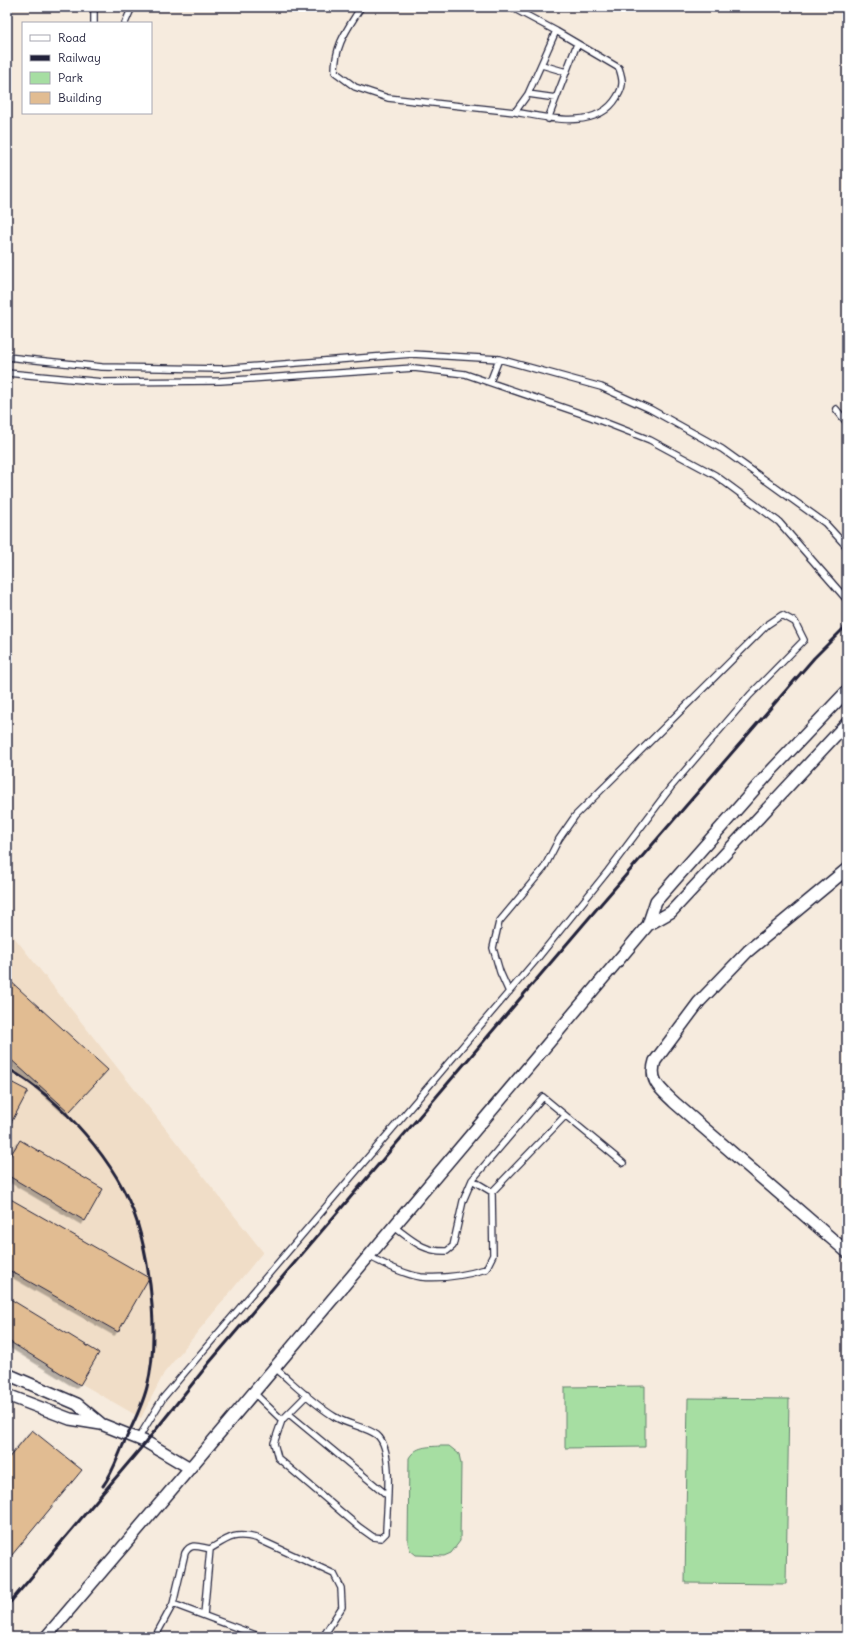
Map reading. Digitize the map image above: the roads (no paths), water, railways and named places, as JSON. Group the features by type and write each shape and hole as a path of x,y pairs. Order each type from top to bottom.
{"street":[{"path":"648,925 656,901 769,773 847,691"},
{"path":"46,1637 648,925 671,912 847,723"},
{"path":"847,869 748,951 699,1002 655,1061 653,1068 654,1081 675,1103 847,1252"},
{"path":"7,1374 76,1404 101,1424"},
{"path":"7,1395 70,1419 101,1424 138,1439 190,1468"}],"lane":[{"path":"94,7 94,22"},
{"path":"125,22 132,7"},
{"path":"361,7 340,42 335,60 335,72 355,87 388,98 515,112 548,118 585,119 600,114 611,107 622,89 623,79 619,68 556,31 511,7"},
{"path":"515,112 528,94 556,31"},
{"path":"548,118 577,44"},
{"path":"542,65 566,72"},
{"path":"528,94 556,98"},
{"path":"7,357 102,367 221,369 412,354 498,359 601,387 657,413 722,449 747,466 826,523 847,547"},
{"path":"490,382 498,359"},
{"path":"7,373 102,382 212,382 414,368 465,374 591,417 650,440 715,475 779,522 847,600"},
{"path":"836,409 847,423"},
{"path":"138,1439 163,1398 509,992 608,871 671,787 750,695 804,640 795,622 782,615 767,625 575,816 559,839 544,868 498,922 493,948 500,972 509,992"},
{"path":"394,1226 420,1246 435,1252 448,1251 453,1246 462,1201 472,1180 543,1097 623,1163"},
{"path":"368,1256 398,1270 421,1277 442,1277 473,1273 486,1269 493,1255 492,1192 565,1116"},
{"path":"472,1180 492,1192"},
{"path":"274,1367 336,1418 367,1429 378,1436 384,1447 388,1463 386,1533 381,1538 374,1537 359,1528 278,1458 274,1443 282,1420 307,1395"},
{"path":"253,1392 282,1420"},
{"path":"289,1414 387,1495"},
{"path":"155,1637 173,1604 185,1553 188,1547 193,1545 210,1549 227,1538 243,1534 256,1538 334,1574 341,1588 342,1607 323,1637"},
{"path":"204,1615 210,1549"},
{"path":"173,1604 261,1637"}],"railway":[{"path":"7,1606 146,1442 209,1363 594,912 814,658 847,625"},
{"path":"7,1068 27,1081 67,1115 102,1155 128,1199 137,1222 142,1242 152,1305 153,1336 151,1367 140,1409 112,1471 103,1486"}]}
